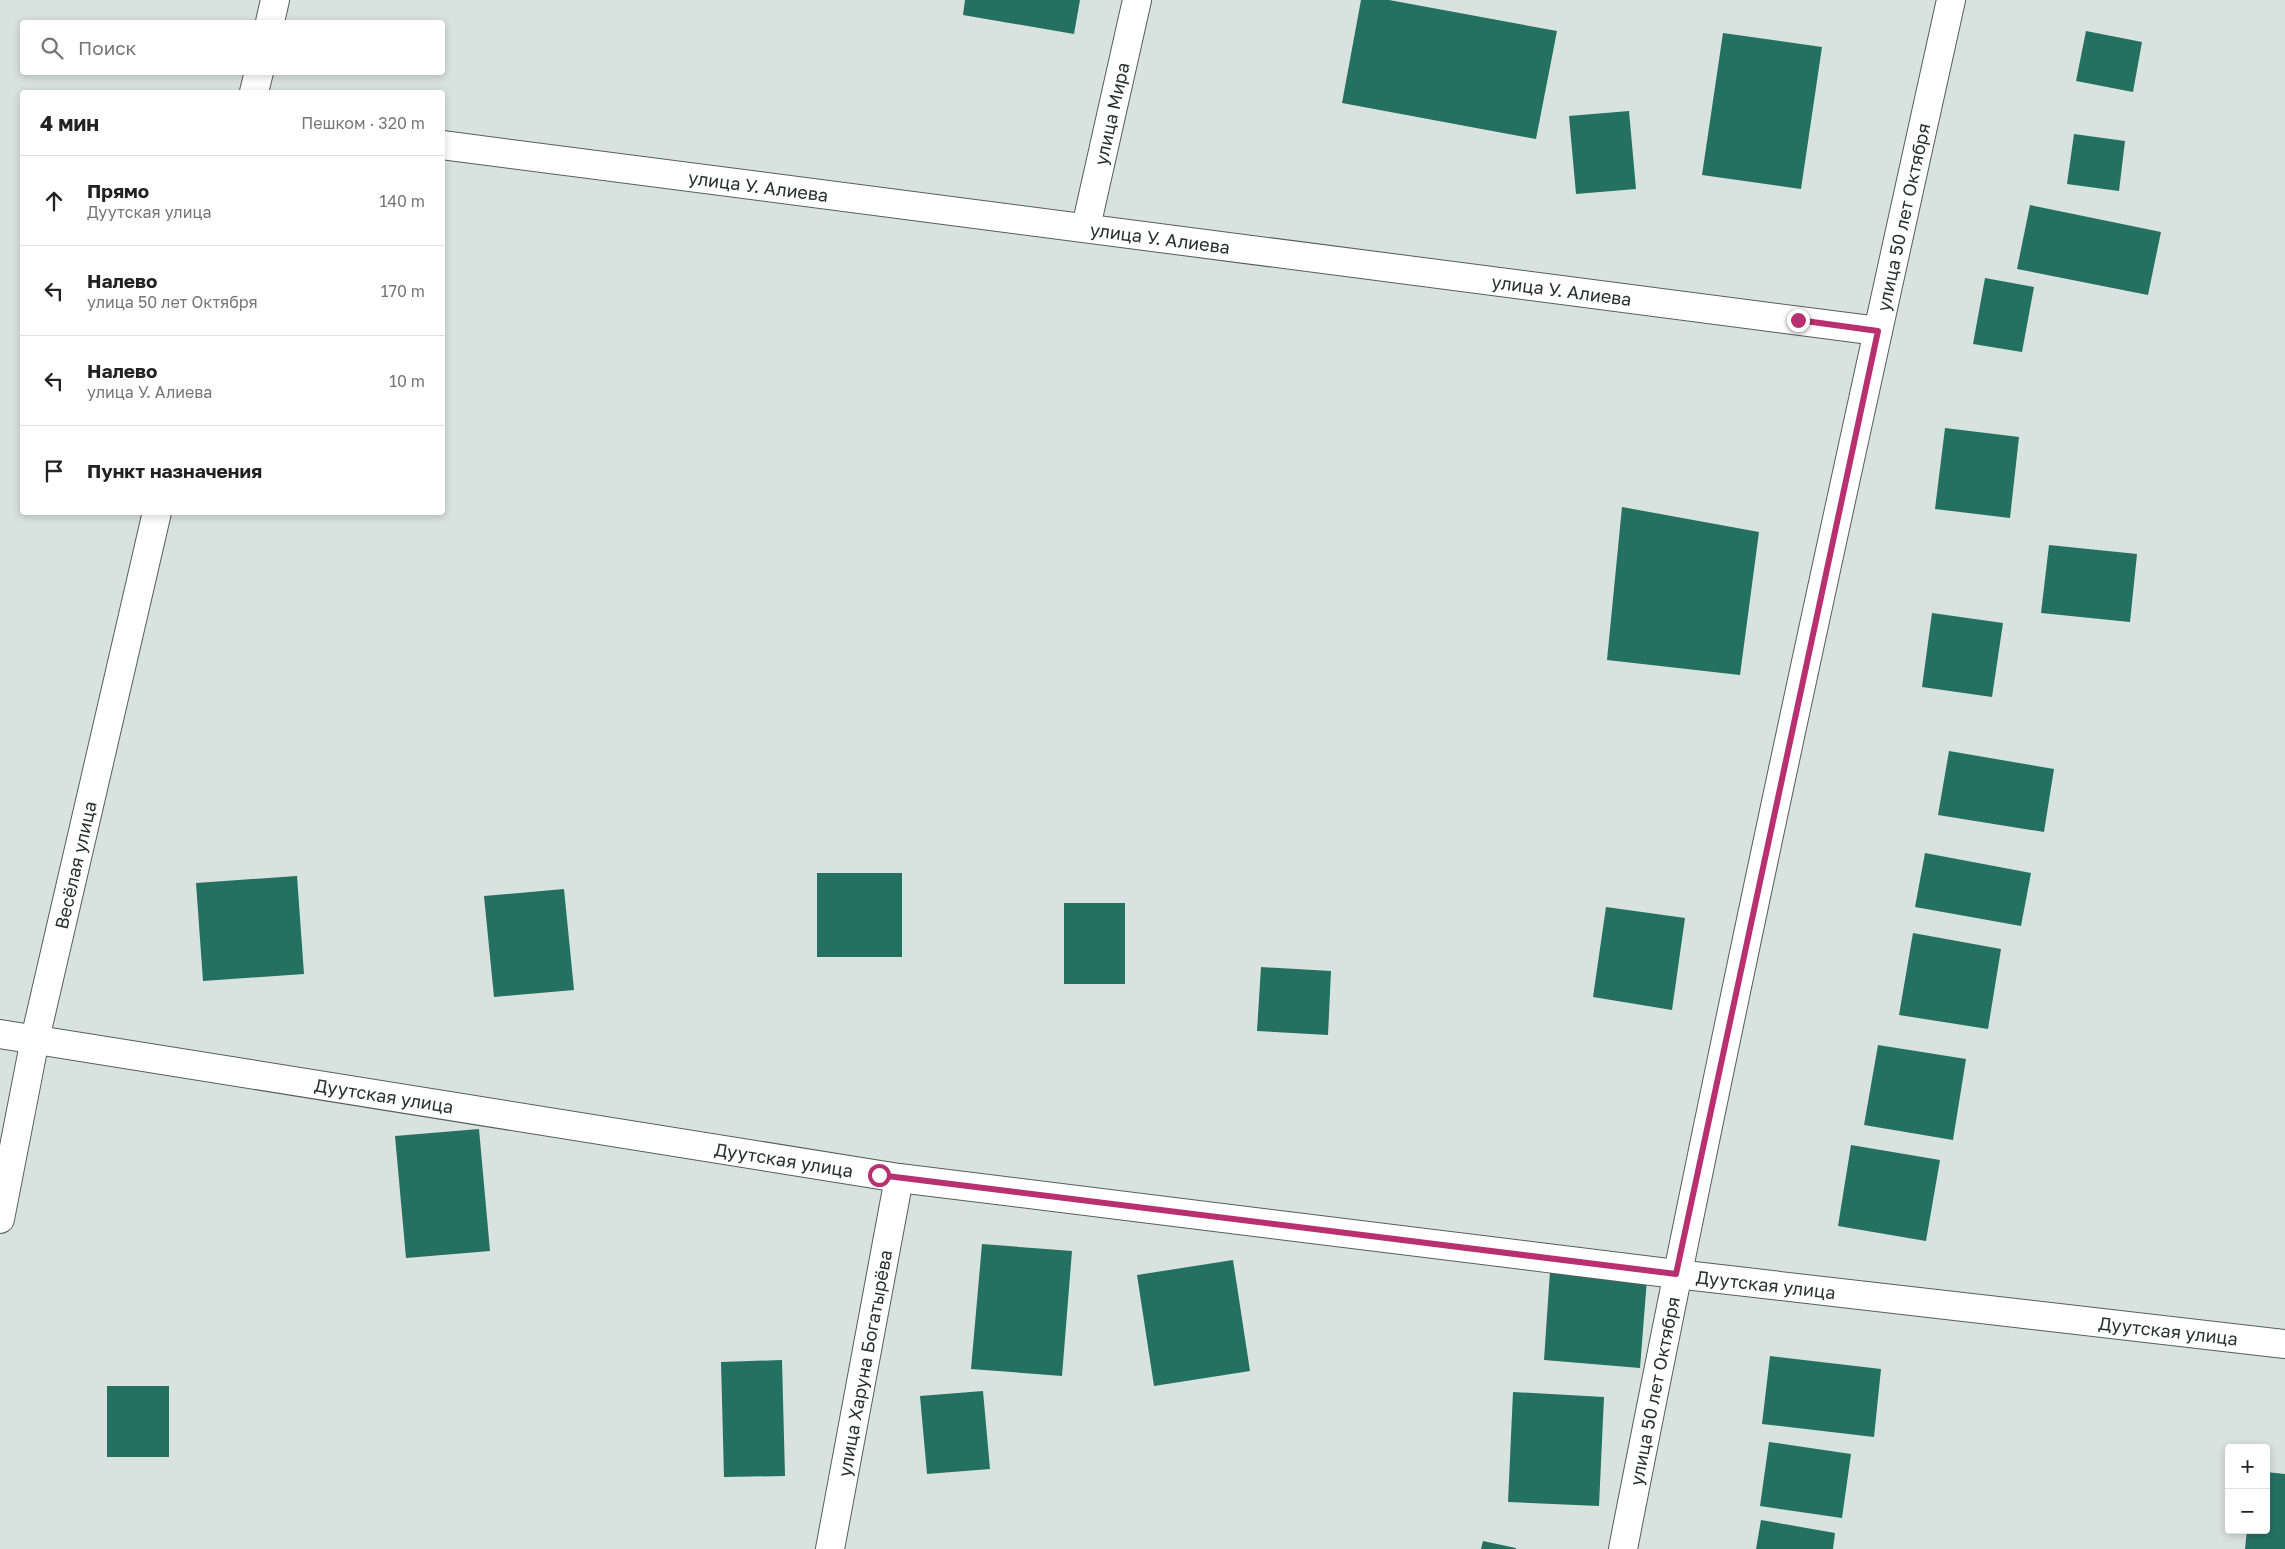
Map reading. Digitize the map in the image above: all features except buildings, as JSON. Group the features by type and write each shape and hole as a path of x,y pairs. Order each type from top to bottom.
{"street":[{"path":"270,20 275,0"},
{"name":"улица Мира","path":"1086,227 1138,0"},
{"name":"улица 50 лет Октября","path":"1623,1549 1676,1274 1878,331 1951,0"},
{"path":"254,90 258,75"},
{"name":"улица У. Алиева","path":"445,145 1878,331"},
{"name":"Весёлая улица","path":"0,1219 35,1039 156,515"},
{"name":"Дуутская улица","path":"0,1034 899,1178 1676,1274 2285,1344"},
{"name":"улица Харуна Богатырёва","path":"830,1549 899,1178"}],"route":[{"path":"879,1175 1676,1274 1878,331 1798,320"}]}
